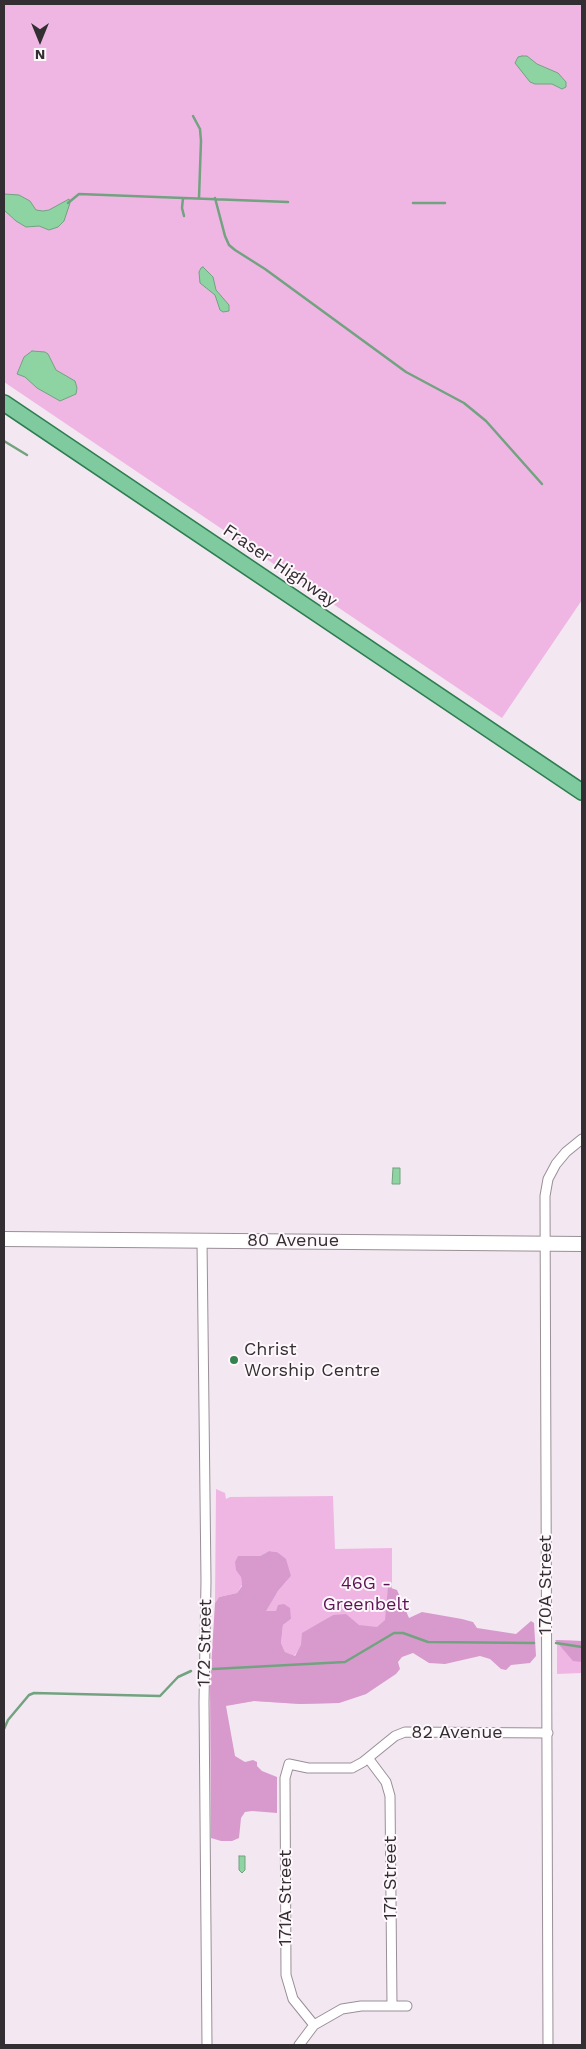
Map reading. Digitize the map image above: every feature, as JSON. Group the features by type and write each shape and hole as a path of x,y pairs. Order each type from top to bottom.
{"main road":[{"name":"Fraser Highway","path":"4,403 582,792"},
{"name":"Fraser Highway","path":"536,760 582,780"},
{"name":"80 Avenue","path":"4,1239 582,1244"}],"street":[{"name":"170A Street","path":"548,2045 545,1196 549,1176 560,1158 582,1139"},
{"name":"172 Street","path":"202,1241 203,1480 206,1581 204,1702 207,2045"},
{"name":"82 Avenue","path":"289,1764 308,1768 343,1769 358,1765 392,1738 405,1732 548,1733"},
{"name":"171 Street","path":"368,1758 386,1782 390,1796 392,2005"},
{"name":"171A Street","path":"289,1764 285,1778 286,1975 293,1999 314,2025"},
{"path":"299,2045 314,2025 334,2013 348,2008 392,2005 407,2006"}],"green space":[{"path":"4,4 582,4 582,600 502,718 4,382"},
{"name":"46G - Greenbelt","path":"216,1489 225,1493 226,1499 230,1497 333,1496 335,1549 392,1548 392,1676 366,1694 339,1703 300,1704 254,1701 216,1707 215,1690 339,1694 333,1615 319,1624 294,1656 285,1652 281,1643 283,1625 291,1619 276,1611 265,1611 291,1576 277,1552 269,1551 260,1556 252,1556 241,1576 242,1585 237,1593 219,1597 215,1603"},
{"path":"557,1640 582,1641 582,1673 557,1674"}],"shaded area":[{"path":"527,56 537,64 558,73 566,82 566,87 562,89 552,84 535,84 530,82 515,63 518,57"},
{"path":"4,194 19,195 30,201 36,210 43,211 49,210 69,199 70,203 64,221 58,227 49,230 39,226 26,227 4,210"},
{"path":"203,267 213,277 216,290 229,305 229,311 223,312 220,310 215,295 200,283 199,272"},
{"path":"32,351 48,354 56,370 75,381 76,394 60,401 37,388 25,377 17,374 24,357"},
{"path":"393,1168 400,1168 400,1184 392,1184"},
{"path":"269,1551 277,1552 286,1559 291,1576 278,1591 266,1611 276,1611 278,1605 284,1604 290,1608 291,1619 283,1625 281,1643 285,1652 295,1656 301,1645 302,1633 333,1615 346,1614 359,1625 377,1627 385,1620 388,1587 397,1590 409,1618 422,1612 473,1622 477,1628 516,1634 531,1621 534,1623 536,1656 530,1663 511,1665 506,1670 501,1669 490,1659 480,1656 445,1664 429,1663 413,1653 402,1657 398,1662 400,1669 396,1674 366,1694 339,1703 300,1704 254,1701 226,1706 235,1756 245,1762 253,1760 257,1762 257,1766 262,1771 277,1777 277,1813 245,1812 241,1818 239,1838 232,1841 221,1841 211,1838 210,1685 215,1603 219,1597 237,1593 242,1586 241,1577 236,1570 235,1562 238,1556 260,1556"},
{"path":"555,1640 582,1641 582,1662 573,1661"},
{"path":"239,1856 245,1856 245,1870 242,1873 239,1870"}],"waterway":[{"path":"193,116 200,129 201,141 199,198"},
{"path":"68,203 79,194 288,202"},
{"path":"183,198 182,208 184,216"},
{"path":"215,198 229,245 406,372 464,403 486,421 542,484"},
{"path":"413,203 445,203"},
{"path":"4,441 27,455"},
{"path":"213,1669 345,1662 394,1633 403,1633 428,1642 534,1643"},
{"path":"556,1643 582,1647"},
{"path":"4,1729 8,1720 29,1695 34,1693 160,1696 178,1677 191,1671"}],"place":[{"name":"Christ Worship Centre","path":"234,1360"}]}
